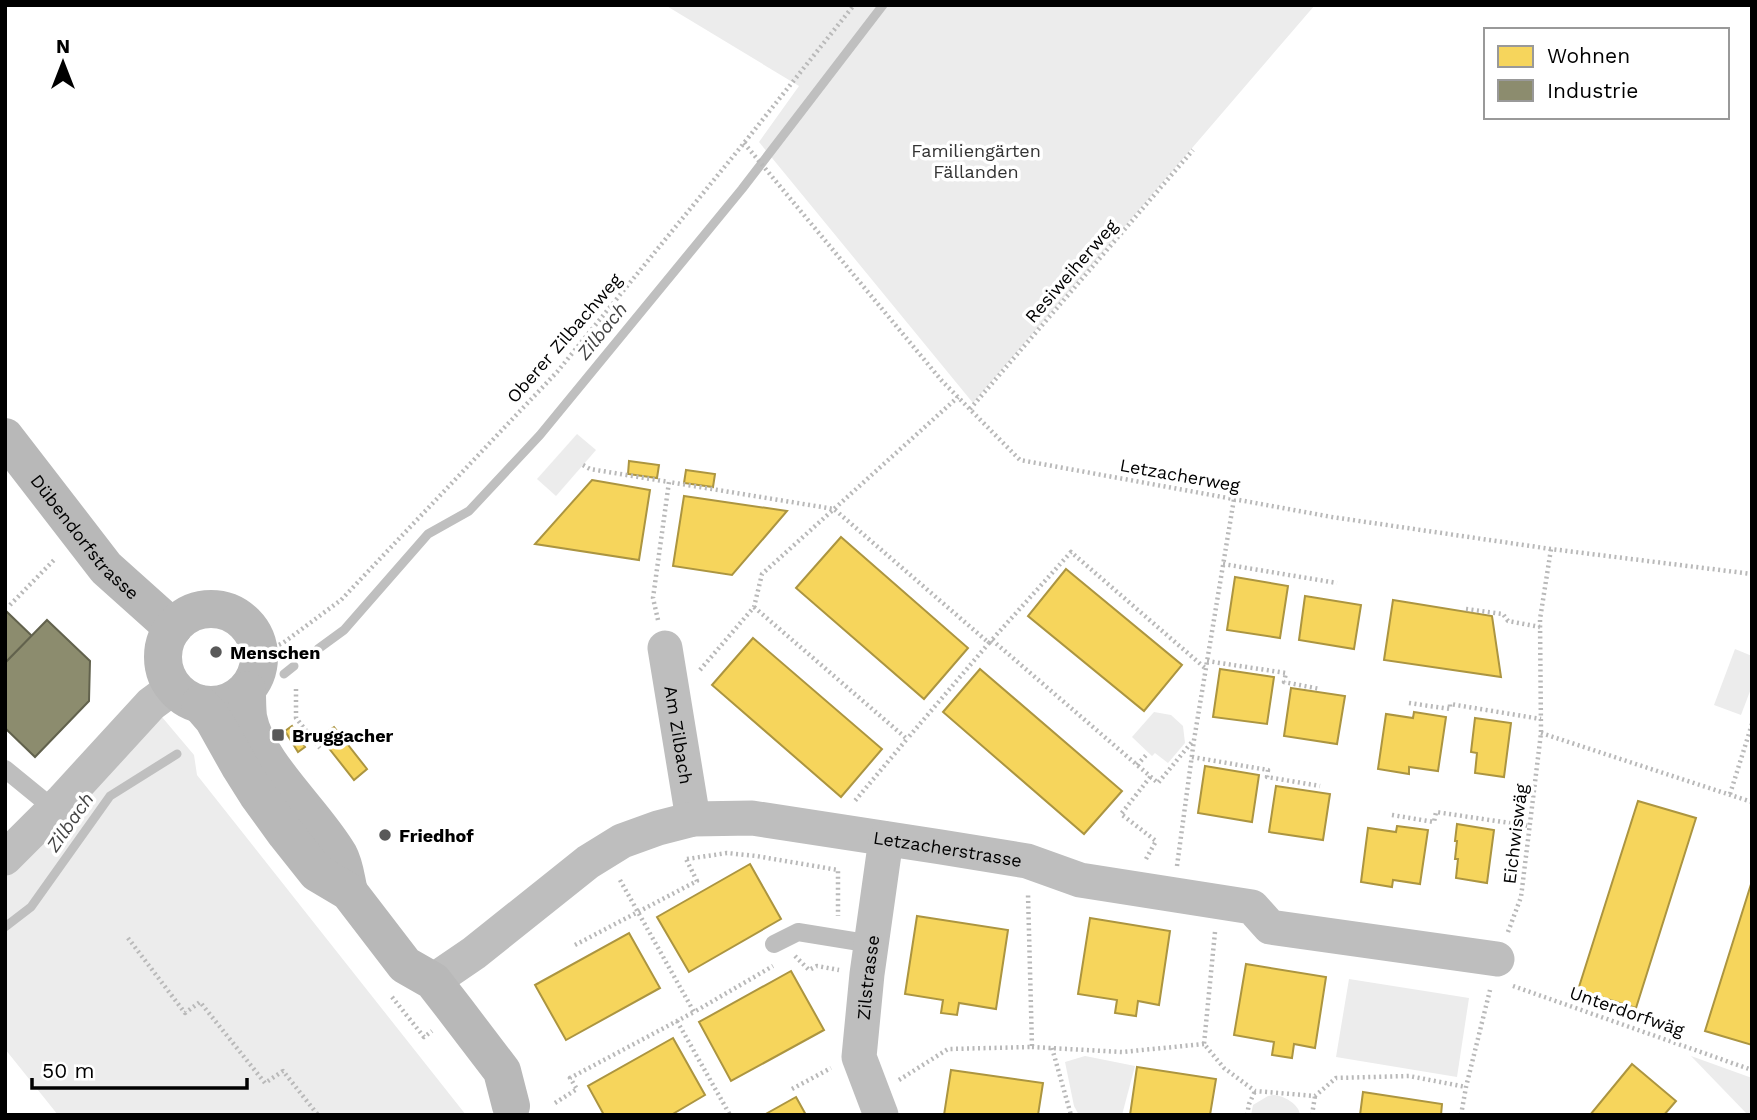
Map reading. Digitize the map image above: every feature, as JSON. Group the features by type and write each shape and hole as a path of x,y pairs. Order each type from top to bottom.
{"main road":[{"name":"Dübendorfstrasse","path":"5,437 106,568 173,628"},
{"path":"187,696 216,705 231,701 247,690 257,673 259,654 254,636 242,620 225,611 206,610 187,616 173,628 166,642 163,658 166,674 187,696 213,719 240,767 286,834 317,873 349,891 502,1071 515,1110"},
{"path":"247,690 248,718 258,744 341,858 349,891"},
{"path":"419,973 409,989 430,1032 483,1084 515,1110"}],"street":[{"name":"Am Zilbach","path":"667,665 686,834"},
{"path":"9,849 54,809 151,704 187,696"},
{"name":"Letzacherstrasse","path":"419,973 474,953 588,862 622,841 658,828 686,834 752,818 1027,861 1080,880 1252,907 1270,927 1495,969"},
{"name":"Zilstrasse","path":"886,839 859,952 859,1057 886,1099"}],"lane":[{"path":"5,769 54,809"},
{"path":"778,952 798,932 859,952"}],"path":[{"name":"Oberer Zilbachweg","path":"259,654 283,643 341,600 558,372 854,5"},
{"name":"Letzacherweg","path":"744,143 942,381 1020,460 1332,517 1551,549 1752,574"},
{"name":"Resiweiherweg","path":"970,409 1194,150"},
{"path":"669,482 653,598 667,665 699,671 754,607 762,573 958,397"},
{"path":"583,465 590,469 834,509 1158,783 1194,740"},
{"path":"1173,895 1205,668 1234,499"},
{"name":"Eichwiswäg","path":"1461,1115 1495,969 1521,897 1542,733 1540,619 1551,549"},
{"path":"854,802 990,642 1071,552 1205,668"},
{"path":"10,605 55,559"},
{"path":"1223,564 1338,583"},
{"path":"754,607 907,739"},
{"path":"1466,609 1503,614 1508,621 1540,627"},
{"path":"1207,661 1286,673 1284,682 1320,689"},
{"path":"296,689 296,718 320,748"},
{"path":"1409,703 1450,709 1450,704 1542,719"},
{"path":"1730,794 1752,724"},
{"path":"1542,733 1752,802"},
{"path":"1185,743 1194,740"},
{"path":"1137,765 1148,753"},
{"path":"1192,757 1268,770 1267,777 1320,786"},
{"path":"1129,888 1156,841 1122,814 1151,776"},
{"path":"1392,815 1434,822 1436,812 1530,826"},
{"path":"575,945 697,881 687,859 686,834"},
{"path":"687,859 727,853 838,870 859,952 809,970 793,954"},
{"path":"1027,861 1032,1047"},
{"path":"620,881 694,1012"},
{"path":"1215,929 1204,1044 1224,1068 1255,1091 1315,1096"},
{"path":"128,938 185,1013 200,1002 265,1083 283,1071 318,1115"},
{"path":"555,1102 577,1089 570,1078 694,1012 778,952"},
{"name":"Unterdorfwäg","path":"1495,969 1752,1070"},
{"path":"677,1021 730,1115"},
{"path":"886,1099 948,1049 1032,1047 1122,1052 1204,1044"},
{"path":"1052,1048 1072,1115"},
{"path":"792,1089 843,1062 859,1057"},
{"path":"1312,1115 1315,1096 1336,1078 1409,1076 1466,1087"},
{"path":"1247,1115 1255,1091"}],"green space":[{"name":"Familiengärten Fällanden","path":"665,5 1315,5 973,403 759,142 799,86"},
{"path":"577,434 596,450 556,496 537,479"},
{"path":"1735,649 1752,656 1752,686 1741,715 1714,705"},
{"path":"151,704 194,755 197,775 466,1115 58,1115 5,1049 5,858"},
{"path":"1154,712 1171,715 1183,726 1185,743 1168,763 1155,753 1152,756 1132,737"},
{"path":"1349,979 1469,998 1457,1077 1336,1057"},
{"path":"1085,1056 1135,1066 1122,1115 1079,1115 1074,1106 1065,1062"},
{"path":"1691,1056 1752,1078 1752,1115 1748,1115"},
{"path":"1273,1095 1290,1101 1297,1107 1300,1115 1251,1115 1253,1105"}],"building: Wohnen":[{"path":"629,461 659,465 657,478 628,474"},
{"path":"686,470 715,474 713,487 684,483"},
{"path":"592,480 650,490 639,560 535,544"},
{"path":"684,496 787,511 732,575 673,566"},
{"path":"841,537 968,648 924,699 796,588"},
{"path":"1066,569 1182,665 1144,711 1028,616"},
{"path":"1235,577 1288,586 1280,638 1227,630"},
{"path":"1305,596 1361,605 1354,649 1299,640"},
{"path":"1393,600 1492,616 1501,677 1384,660"},
{"path":"753,638 882,749 841,797 712,685"},
{"path":"980,669 1122,791 1084,834 943,712"},
{"path":"1220,669 1274,677 1267,724 1213,717"},
{"path":"1291,688 1345,696 1337,744 1284,736"},
{"path":"1414,712 1446,717 1438,771 1409,767 1409,774 1378,769 1386,714 1413,718"},
{"path":"1475,718 1511,723 1504,777 1475,773 1477,753 1471,752"},
{"path":"292,726 305,747 298,752 285,731"},
{"path":"334,727 367,769 354,780 320,737"},
{"path":"1205,766 1259,775 1252,822 1198,813"},
{"path":"1276,786 1330,794 1323,840 1269,832"},
{"path":"1638,801 1696,818 1636,1008 1578,990"},
{"path":"1457,824 1494,830 1487,883 1456,878"},
{"path":"1397,826 1428,830 1420,884 1393,880 1392,887 1361,882 1368,828 1396,832"},
{"path":"750,864 781,919 689,972 657,917"},
{"path":"1752,881 1752,1045 1705,1031"},
{"path":"917,916 1008,930 996,1009 959,1003 957,1015 941,1013 943,1000 905,994"},
{"path":"1090,918 1170,931 1159,1005 1138,1001 1136,1016 1115,1013 1117,1000 1078,994"},
{"path":"629,933 660,988 566,1040 535,985"},
{"path":"1246,964 1326,977 1315,1048 1294,1044 1292,1058 1272,1055 1274,1042 1234,1035"},
{"path":"791,971 824,1030 731,1081 699,1022"},
{"path":"673,1038 705,1095 671,1115 604,1115 588,1086"},
{"path":"1632,1064 1676,1101 1664,1115 1590,1115"},
{"path":"1137,1067 1216,1079 1210,1115 1130,1115"},
{"path":"951,1070 1043,1083 1038,1115 944,1115"},
{"path":"1363,1092 1442,1104 1441,1115 1360,1115"},
{"path":"796,1097 806,1115 764,1115"}],"building: Industrie":[{"path":"5,610 32,636 5,663"},
{"path":"47,620 90,661 89,701 35,757 5,728 5,663"}],"waterway":[{"name":"Zilbach","path":"318,649 344,630 428,534 469,511 540,435 742,189 883,5"},
{"name":"Zilbach","path":"284,674 294,666"},
{"name":"Zilbach","path":"5,927 31,907 110,796 177,754"}],"place":[{"name":"Menschen","path":"216,652"},
{"name":"Bruggacher","path":"278,735"},
{"name":"Friedhof","path":"385,835"}]}
